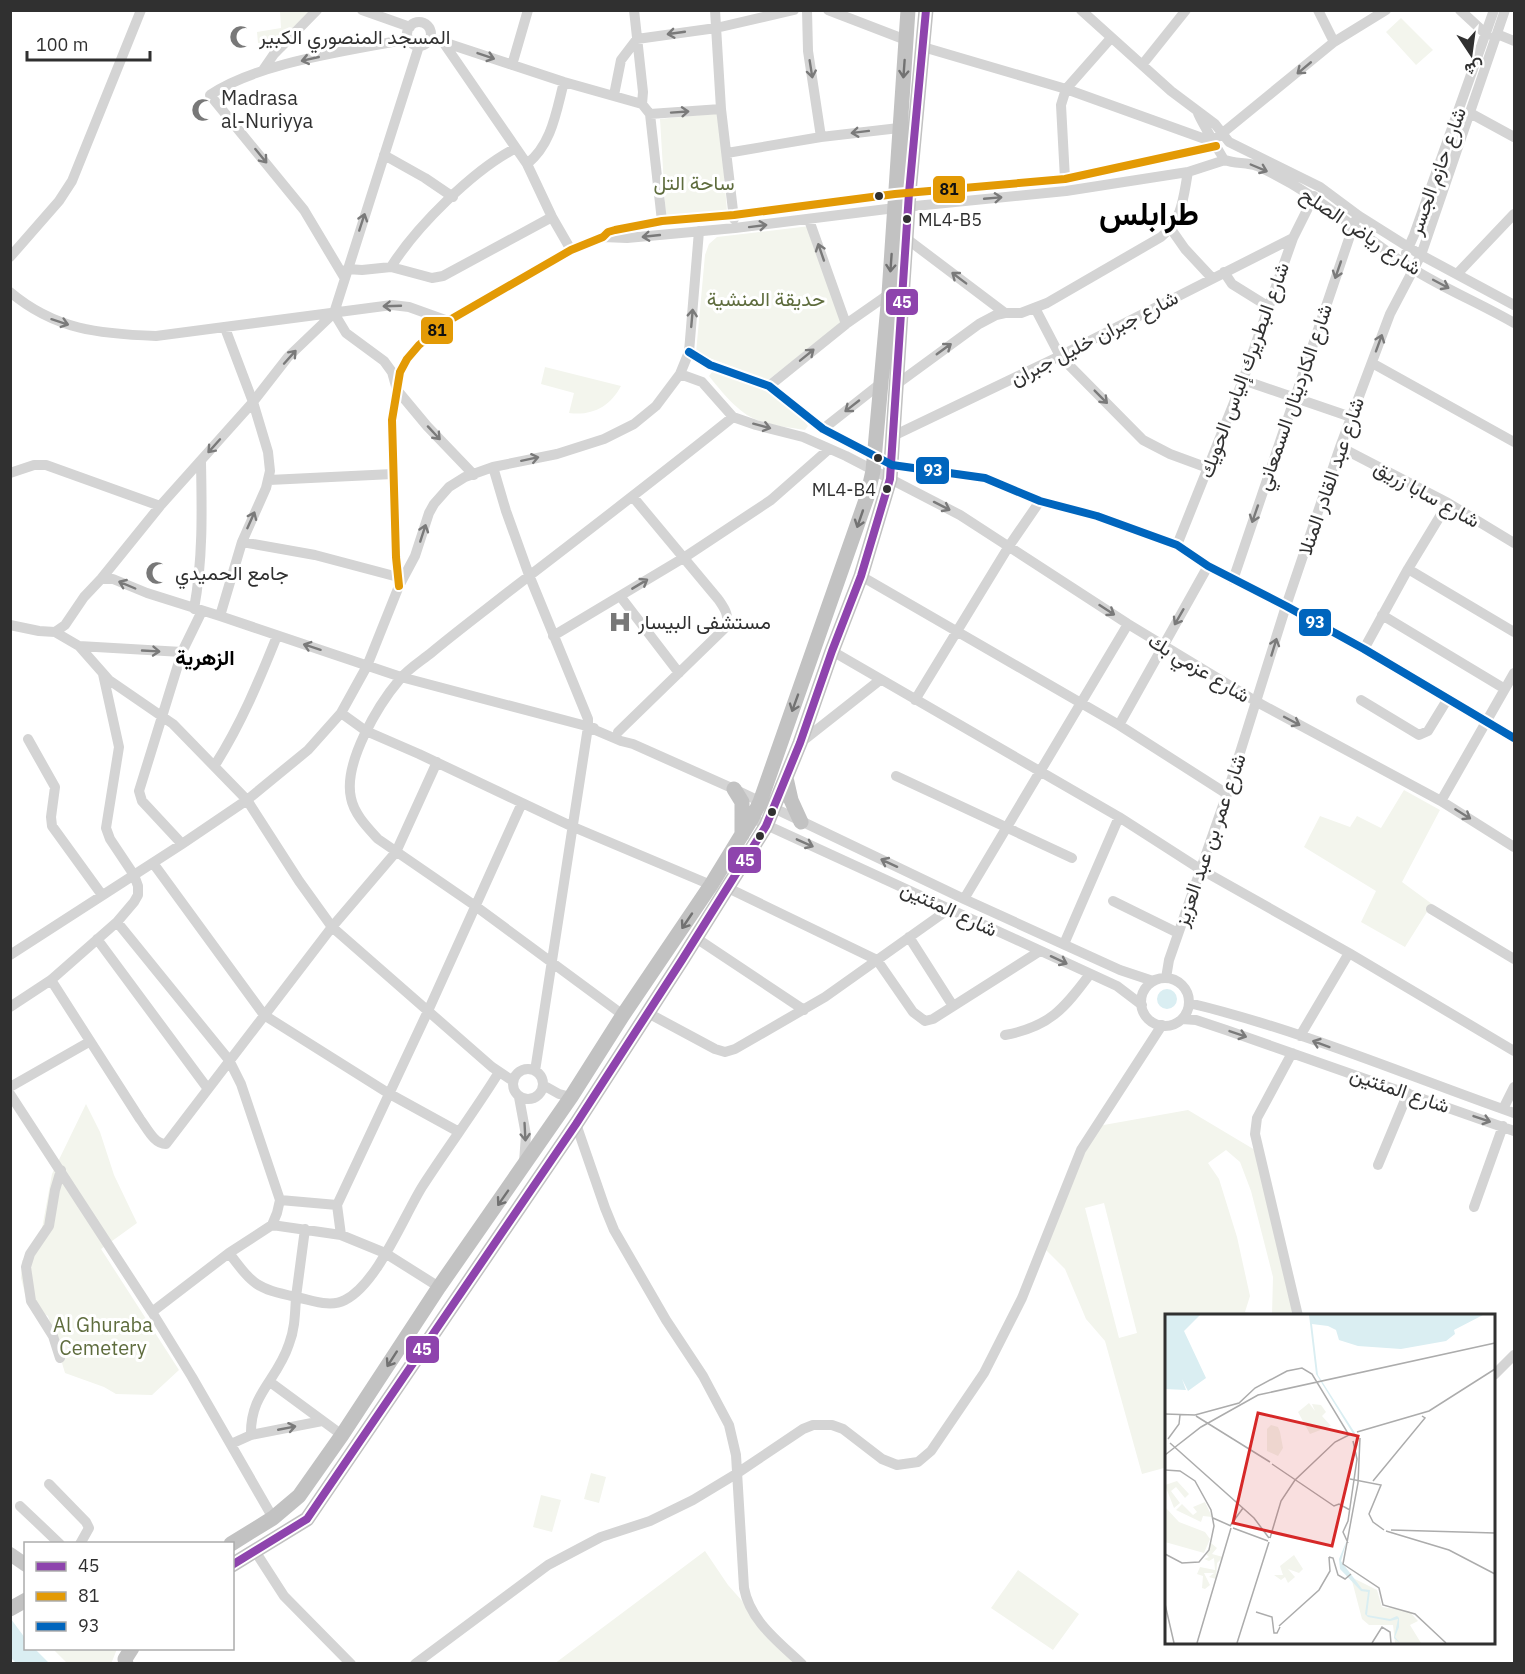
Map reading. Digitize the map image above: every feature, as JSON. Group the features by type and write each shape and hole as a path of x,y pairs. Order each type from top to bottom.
{"highway":[{"path":"234,1542 273,1518 299,1496 439,1287 571,1097 711,885 752,818 767,805 786,778 831,651 861,576 891,472 907,239 902,200 899,128 908,10"},
{"path":"234,1564 307,1519 576,1124 766,826 767,805 867,497 873,471 889,294 923,47 926,10"},
{"path":"786,778 791,800 801,822"},
{"path":"734,789 742,802 741,835"},
{"path":"340,1438 353,1453"}],"main road":[{"path":"10,1554 24,1564"}],"street":[{"path":"10,257 59,201 72,181 141,10"},
{"path":"263,70 274,54 317,10"},
{"path":"362,10 410,27"},
{"path":"424,23 428,10"},
{"path":"512,65 528,10"},
{"path":"634,10 643,92 642,104"},
{"path":"716,10 722,109 735,228"},
{"path":"807,10 808,51 822,137"},
{"path":"828,10 906,40"},
{"path":"603,237 621,239 809,220 902,200 1066,192 1188,172 1225,160 1220,155 1218,140 1199,119 1198,113 1112,38 1095,15 1081,10"},
{"path":"1142,65 1186,10"},
{"path":"1332,10 1320,14 1334,42"},
{"path":"398,581 392,420 400,372 412,352 448,321 571,250 615,230 662,221 902,200 1065,179 1218,140 1334,42 1386,10"},
{"path":"1460,10 1492,34 1515,41"},
{"name":"شارع حازم الجسر","path":"1421,255 1470,113 1492,34 1494,10"},
{"name":"شارع حازم الجسر","path":"1401,262 1409,247 1492,34 1505,10"},
{"path":"614,95 621,60 637,39 716,28 788,11"},
{"path":"416,22 424,23 431,31 430,38 426,44 419,46 413,44 408,39 407,33 410,27 416,22"},
{"path":"430,38 564,82 642,104 650,114 662,221"},
{"path":"1065,179 1061,105 1066,88 1112,38"},
{"path":"346,273 304,210 210,95 222,87 263,70 408,39"},
{"path":"442,41 527,164 552,217 571,250"},
{"path":"55,632 64,626 84,597 160,506 253,402 288,357 334,313 419,46"},
{"path":"923,47 1066,88 1205,139 1218,140"},
{"path":"527,164 542,149 547,140 564,82"},
{"path":"650,114 722,109"},
{"path":"1470,113 1515,137"},
{"path":"727,153 822,137 899,128"},
{"name":"شارع رياض الصلح","path":"1218,140 1229,142 1320,187 1401,262 1510,320"},
{"path":"391,267 412,238 483,168 516,148"},
{"path":"384,155 453,197"},
{"name":"شارع رياض الصلح","path":"1225,160 1256,166 1513,304"},
{"path":"897,384 979,324 1005,313 1021,313 1035,308 1147,246 1172,229 1181,211 1188,172"},
{"name":"شارع البطريرك إلياس الحويك","path":"1177,545 1243,380 1293,238 1314,196"},
{"path":"1456,274 1515,213"},
{"path":"346,273 391,267 432,278 442,276 552,217"},
{"path":"809,220 846,324"},
{"name":"شارع الكاردينال السمعاني","path":"1233,580 1356,220"},
{"path":"1172,229 1185,249 1212,278"},
{"path":"10,955 247,800 308,750 341,713 367,666 398,581 415,556 434,504 449,487 493,467 557,453 604,439 634,424 656,406 680,375 689,352 699,231"},
{"name":"شارع جبران خليل جبران","path":"893,436 1060,356 1293,238"},
{"path":"907,239 1005,313"},
{"name":"شارع عبد القادر المنلا","path":"1257,702 1286,606 1351,417 1390,314 1421,255"},
{"path":"1224,272 1232,284 1269,307"},
{"path":"10,292 39,314 86,330 123,335 156,336 401,305 448,321"},
{"path":"769,386 846,324 889,294"},
{"path":"1510,320 1513,304"},
{"path":"1035,308 1060,356 1143,440 1170,454 1208,468"},
{"path":"334,313 346,333 384,361 392,372 397,390 474,475"},
{"path":"220,616 242,542 269,480 268,452 253,402 225,328"},
{"path":"689,352 710,365 769,386 823,429 875,455 891,472"},
{"path":"1372,363 1515,442"},
{"path":"702,382 710,365"},
{"path":"680,375 702,382 733,417 803,437 873,471 985,478 1040,501 1097,516 1177,545 1208,566 1364,649 1515,738"},
{"path":"1243,380 1351,417"},
{"path":"823,429 880,384"},
{"path":"623,1015 474,905 378,839 369,830 353,804 350,796 350,780 355,758 366,731 401,677 733,417"},
{"path":"803,437 809,430 811,421"},
{"name":"شارع سابا زريق","path":"1340,447 1448,503 1515,543"},
{"path":"554,636 685,557 771,500 829,449"},
{"path":"182,844 146,806 140,796 141,785 182,652 198,610 202,540 201,462"},
{"path":"10,473 34,465 46,465 160,506"},
{"path":"493,467 529,575 588,719 535,1071"},
{"name":"شارع عزمي بك","path":"891,472 1162,645 1257,702 1441,801 1515,847"},
{"path":"269,480 393,474"},
{"path":"618,732 724,628 728,618 718,599 633,497"},
{"path":"915,700 1009,546 1040,501"},
{"path":"1364,649 1448,503"},
{"path":"242,542 315,555 398,581"},
{"path":"1119,725 1208,566"},
{"path":"1408,569 1515,632"},
{"path":"861,576 956,633 1119,725 1227,794"},
{"path":"101,579 112,579 147,593 401,677 588,727 618,732 633,744"},
{"path":"620,596 679,673"},
{"path":"1382,615 1505,689"},
{"path":"964,899 1128,624"},
{"path":"10,625 39,632 55,632 79,646 103,674 173,724 247,800 332,927 499,1072 513,1081"},
{"path":"215,765 235,733 257,688 277,636"},
{"path":"79,646 182,652"},
{"path":"831,651 1119,817 1200,869 1349,952 1515,1051"},
{"path":"1441,801 1515,673"},
{"path":"10,1007 51,980 117,922 138,895 134,875 110,839 106,828 119,747 103,674"},
{"path":"800,743 880,680"},
{"path":"1361,700 1419,735 1428,731 1447,700"},
{"name":"شارع عمر بن عبد العزيز","path":"1166,978 1169,960 1257,702"},
{"path":"341,713 366,731 571,826 711,885"},
{"path":"588,727 617,740 633,744"},
{"path":"28,739 55,787 52,826 102,895"},
{"name":"شارع المئتين","path":"633,744 734,789 964,899 1120,970 1153,981"},
{"path":"51,980 140,1119 161,1144 168,1143 332,927 396,852 437,762"},
{"path":"896,776 1072,858"},
{"path":"341,1235 336,1205 428,1011 522,803"},
{"path":"1064,944 1119,817"},
{"name":"شارع المئتين","path":"752,818 1117,986 1142,1005"},
{"path":"153,863 264,1015 388,1093 459,1132"},
{"path":"728,888 878,960 913,1012 925,1020 933,1019 1040,951"},
{"path":"1113,901 1178,933"},
{"path":"648,1013 705,1045 725,1052 735,1050 825,997 949,909"},
{"path":"1431,909 1515,959"},
{"path":"117,922 230,1060 249,1106 280,1200 272,1225 229,1253 152,1312"},
{"path":"909,937 953,1006"},
{"path":"696,938 804,1010"},
{"path":"97,939 208,1089"},
{"path":"1300,1036 1349,952"},
{"path":"1005,1035 1035,1027 1058,1012 1090,974"},
{"path":"1166,978 1174,980 1185,989 1189,1004 1182,1019 1169,1025 1162,1025 1149,1019 1142,1005 1145,989 1153,981 1166,978"},
{"name":"شارع المئتين","path":"1189,1004 1223,1011 1300,1036 1515,1113"},
{"name":"شارع المئتين","path":"1182,1019 1196,1020 1515,1131"},
{"path":"415,1664 548,1565 601,1538 670,1512 736,1474 803,1429 822,1423 843,1429 882,1459 897,1464 918,1462 931,1451 984,1373 1022,1298 1081,1150 1162,1025"},
{"path":"10,1087 89,1042"},
{"path":"1292,1053 1257,1118 1255,1138 1298,1314"},
{"path":"1356,1075 1362,1059"},
{"path":"519,1097 528,1100 537,1097 543,1085 541,1077 535,1071 521,1071 513,1081 514,1090 519,1097 526,1135 523,1168"},
{"path":"229,1253 256,1284 266,1290 329,1304 348,1299 374,1275 384,1253 422,1188 499,1072"},
{"path":"543,1085 554,1092 571,1097"},
{"path":"1503,1109 1515,1088"},
{"path":"1378,1165 1408,1093"},
{"path":"10,1094 152,1312 273,1518"},
{"path":"576,1124 614,1230 666,1320 703,1376 723,1412 733,1439 744,1588 748,1605 759,1622 802,1664"},
{"path":"1474,1208 1503,1126"},
{"path":"60,1358 53,1336 31,1301 26,1267 30,1254 49,1226 61,1170"},
{"path":"280,1200 336,1205"},
{"path":"272,1225 341,1235 384,1253 439,1287"},
{"path":"251,1435 254,1407 290,1344 305,1229"},
{"path":"1495,1374 1515,1355"},
{"path":"270,1382 322,1421 340,1438"},
{"path":"231,1444 251,1435 322,1421"},
{"path":"49,1485 87,1521 89,1528 81,1542"},
{"path":"20,1506 58,1542"},
{"path":"255,1551 284,1596 351,1664"}],"green space":[{"path":"280,11 322,11 284,51 278,41 258,43 257,32 281,28"},
{"path":"1401,18 1433,50 1416,65 1386,32"},
{"name":"ساحة التل","path":"719,113 727,211 666,218 660,119"},
{"name":"حديقة المنشية","path":"810,226 843,322 768,380 696,353 705,255 709,244 717,237"},
{"path":"545,367 621,386 606,405 585,413 569,413 574,393 541,384"},
{"path":"713,371 765,391 788,406 808,426 805,430 778,426 745,414 730,401 709,376"},
{"path":"1404,790 1440,810 1402,882 1432,904 1405,947 1361,922 1376,891 1304,847 1320,816 1350,827 1357,816 1381,828"},
{"name":"Al Ghuraba Cemetery","path":"86,1104 100,1132 114,1175 137,1223 101,1249 179,1370 152,1395 116,1394 104,1387 65,1373 48,1316 33,1308 25,1294 21,1278 22,1261 41,1234 52,1174"},
{"path":"1188,1110 1260,1153 1296,1314 1272,1314 1273,1277 1251,1191 1240,1162 1226,1150 1208,1163 1219,1179 1237,1237 1250,1296 1245,1312 1256,1314 1165,1314 1165,1472 1164,1468 1142,1474 1105,1341 1086,1319 1065,1269 1046,1250 1064,1196 1098,1126","holes":["1104,1203 1137,1333 1119,1338 1085,1208"]},
{"path":"591,1473 606,1477 599,1503 584,1499"},
{"path":"541,1495 561,1500 552,1532 533,1527"},
{"path":"705,1551 728,1585 797,1663 554,1664"},
{"path":"1018,1570 1079,1614 1053,1650 991,1608"},
{"path":"54,1650 117,1650 111,1664 67,1663"}],"shaded area":[{"path":"1167,989 1174,992 1177,999 1174,1006 1167,1009 1160,1006 1157,999 1160,992"},
{"path":"11,1619 24,1637 24,1650 36,1650 49,1663 16,1663 11,1658"}],"transit line":[{"name":"45","path":"234,1564 307,1519 576,1124 766,826 800,743 861,576 890,479 909,193 926,10"},
{"name":"81","path":"399,586 392,420 400,372 419,345 448,321 571,250 603,237 608,232 662,221 734,215 895,194 1065,179 1216,146"},
{"name":"93","path":"689,352 710,365 769,386 823,429 892,465 985,478 1040,501 1097,516 1177,545 1208,566 1364,649 1514,738"}],"place":[{"name":"المسجد المنصوري الكبير","path":"241,37"},
{"name":"Madrasa al-Nuriyya","path":"203,110"},
{"name":"ML4-B5","path":"907,219"},
{"name":"ML4-B4","path":"887,489"},
{"name":"جامع الحميدي","path":"157,573"},
{"name":"مستشفی البيسار","path":"620,622"}],"district":[{"name":"طرابلس","path":"1149,214"},
{"name":"الزهرية","path":"205,658"}]}
